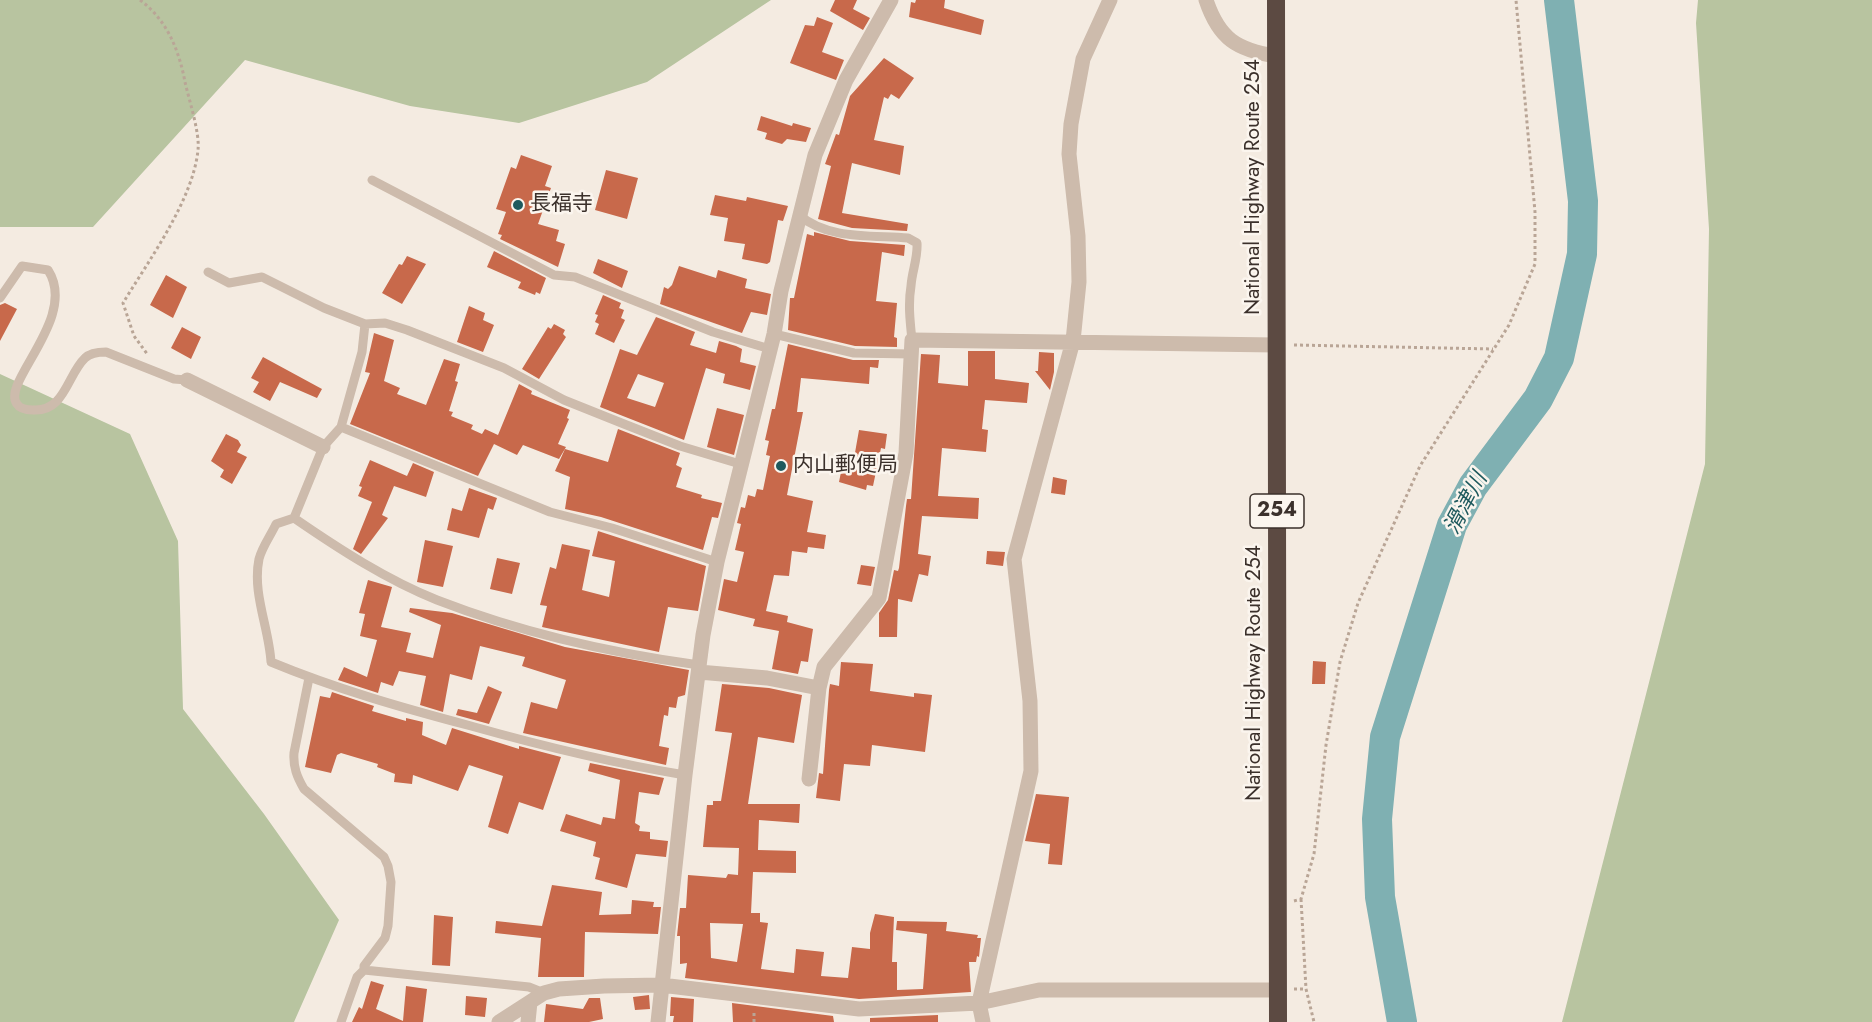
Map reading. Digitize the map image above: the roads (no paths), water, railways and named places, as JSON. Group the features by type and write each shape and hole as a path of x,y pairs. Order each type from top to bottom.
{"highway":[{"name":"National Highway Route 254","path":"1276,0 1278,1022"}],"street":[{"path":"658,1022 685,775 699,668 717,562 772,342 814,155 835,103 891,0"},
{"path":"983,1022 979,1003 1031,771 1030,701 1014,560 1073,341 1078,259 1069,154 1071,124 1083,59 1110,0"},
{"path":"1206,0 1217,28 1225,36 1248,51 1276,57"},
{"path":"809,779 819,688 824,668 879,598 906,453 912,347 1073,341 1276,345"},
{"path":"186,380 323,447"},
{"path":"699,668 819,688"},
{"path":"499,1022 544,993 559,988 661,985 859,1015 979,1003 1039,990 1278,990"},
{"path":"528,1022 530,1002"}],"lane":[{"path":"372,180 554,275 575,278 713,332 854,353 912,347 909,313 911,283 918,256 917,243 908,238 826,232 811,226 799,215"},
{"path":"0,298 22,267 48,270 55,280 53,314 44,337 16,384 13,395 17,404 26,410 41,410 55,403 68,388 86,356 95,353 106,352 174,379 186,380"},
{"path":"208,272 229,283 262,277 324,308 365,324 385,323 407,330 504,368 564,400 680,446 740,464"},
{"path":"365,324 362,352 341,428 335,438 323,447 294,518 276,524 260,557 261,615 269,637 271,662 309,678 364,696 552,748 685,775"},
{"path":"341,428 550,512 612,528 717,562"},
{"path":"294,518 334,546 436,600 572,643 699,668"},
{"path":"309,678 294,753 293,765 299,780 304,789 384,857 392,882 391,914 385,938 357,977 341,1022"},
{"path":"364,970 529,987 544,993"}],"waterway":[{"name":"滑津川","path":"1402,1022 1380,897 1377,819 1385,737 1452,525 1473,486 1538,399 1559,358 1582,254 1583,201 1559,0"}],"place":[{"name":"長福寺","path":"518,205"},
{"name":"内山郵便局","path":"781,466"}]}
